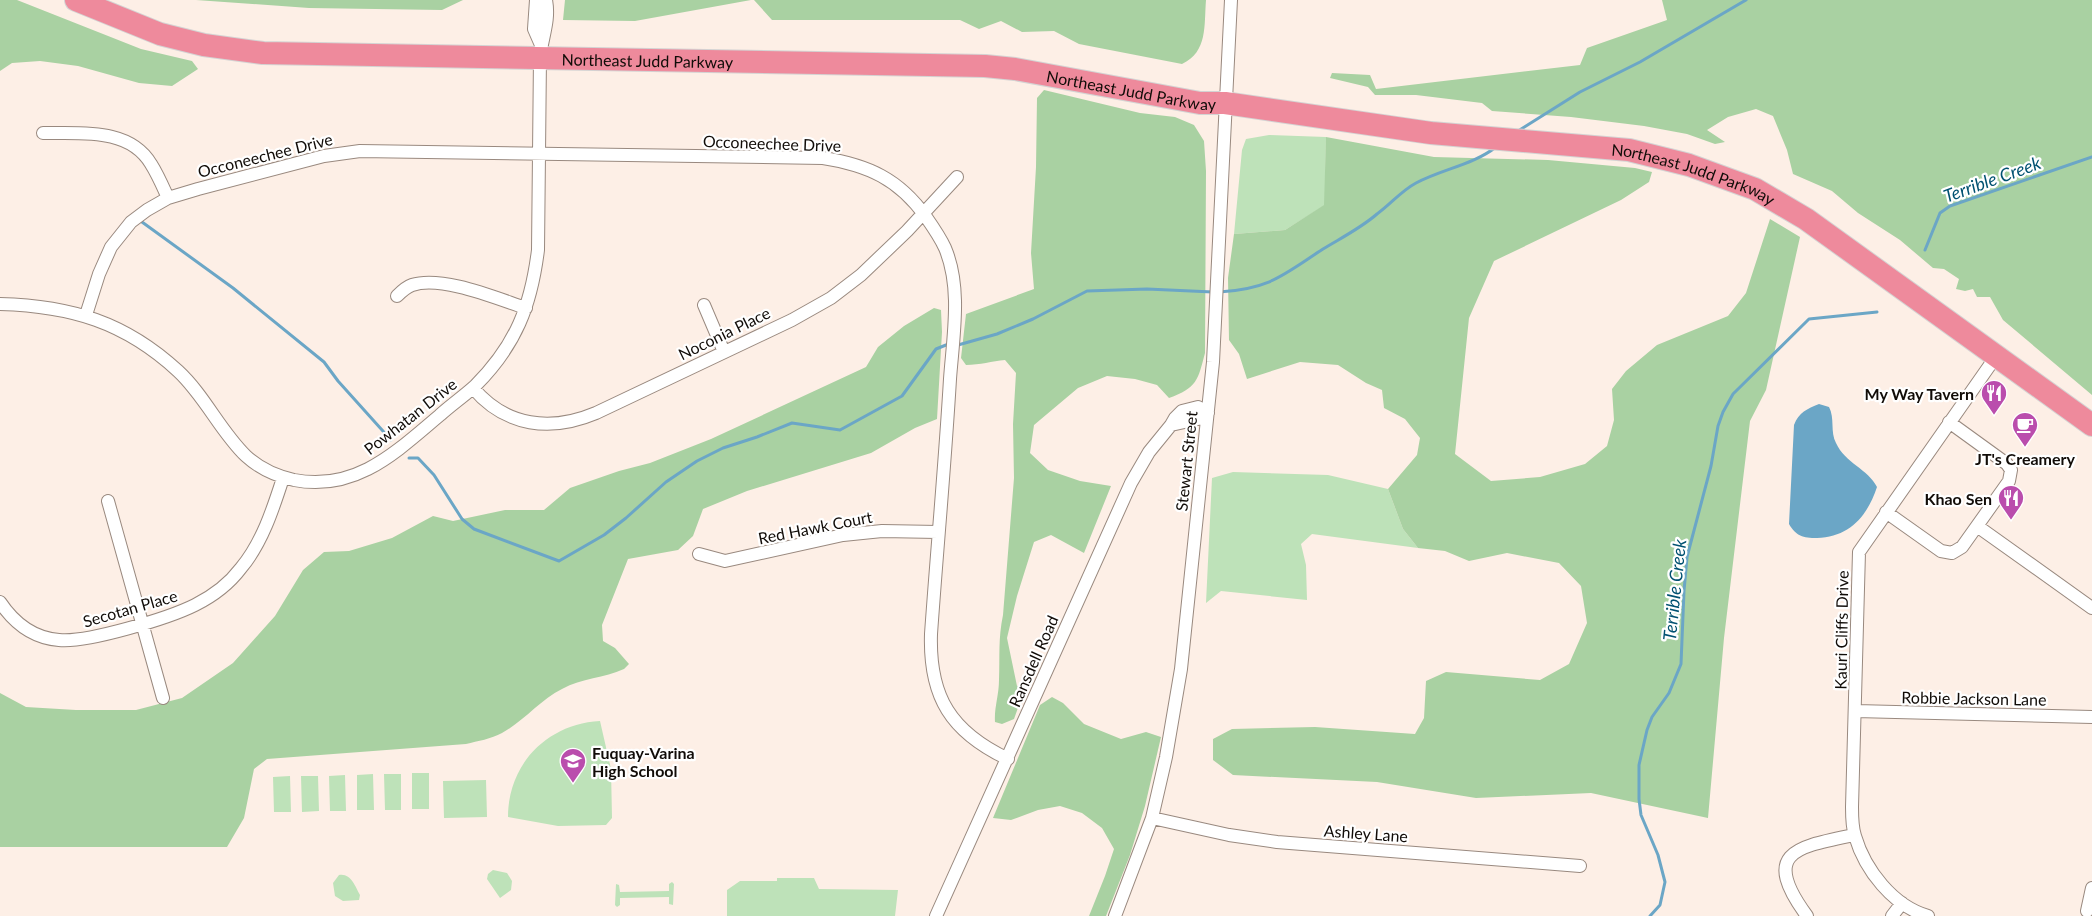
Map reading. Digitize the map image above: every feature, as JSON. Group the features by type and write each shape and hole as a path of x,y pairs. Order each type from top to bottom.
{"highway":[{"name":"Northeast Judd Parkway","path":"76,0 160,34 232,50 263,52 966,53 1050,64 1201,94 1225,103 1431,134 1629,150 1689,165 1755,189 1806,219 2092,425"},
{"name":"Northeast Judd Parkway","path":"107,0 173,24 231,37 540,51"}],"street":[{"path":"536,0 534,29 540,51"},
{"path":"540,51 547,29 546,0"},
{"name":"Stewart Street","path":"1115,916 1152,818 1179,687 1208,413 1217,296 1231,0"},
{"name":"Powhatan Drive","path":"0,304 50,308 86,315 128,334 178,371 245,455 283,478 319,483 336,481 367,471 408,441 473,387 506,350 518,331 535,272 538,250 540,51"},
{"path":"43,133 109,135 127,142 144,155 151,164 168,198"},
{"name":"Occoneechee Drive","path":"86,315 111,247 131,222 168,198 343,152 813,158 843,161 861,166 891,181 910,196 923,212 945,249 952,273 954,295 931,646 932,670 949,715 972,738 1008,759"},
{"name":"Noconia Place","path":"473,387 488,404 518,419 537,424 567,423 596,413 812,309 847,287 901,237 957,177"},
{"path":"397,296 413,285 455,286 526,308"},
{"path":"704,305 724,352"},
{"name":"Kauri Cliffs Drive","path":"1928,916 1902,903 1874,874 1862,855 1854,835 1852,807 1859,552 1997,356"},
{"name":"Ransdell Road","path":"936,916 1131,483 1149,452 1171,425 1198,419 1208,413"},
{"path":"1886,512 1946,553 1959,550 2009,481 2011,470 2007,464 1995,453 1949,422"},
{"name":"Secotan Place","path":"0,602 13,619 23,627 36,634 59,640 85,639 142,624 193,606 234,577 250,557 263,532 283,478"},
{"path":"108,501 162,698"},
{"path":"1977,526 2092,608"},
{"name":"Red Hawk Court","path":"699,554 725,561 843,535 882,531 938,532"},
{"name":"Robbie Jackson Lane","path":"1856,711 2092,717"},
{"name":"Ashley Lane","path":"1152,818 1229,835 1278,842 1580,866"},
{"path":"1807,916 1793,894 1787,878 1785,870 1790,857 1803,848 1854,835"},
{"path":"2087,912 2092,888"},
{"path":"1892,916 1902,903"}],"green space":[{"path":"0,0 17,0 141,49 192,61 198,69 172,86 139,83 78,66 40,61 12,63 0,71"},
{"path":"196,0 463,0 442,10 309,8"},
{"path":"565,0 751,0 635,21 563,20"},
{"path":"754,0 1206,0 1203,37 1200,45 1190,59 1182,64 1079,44 1054,31 1022,32 1001,21 979,29 960,20 772,20"},
{"path":"1662,0 2092,0 2092,395 2003,320 1990,297 1977,297 1973,289 1965,291 1956,289 1959,279 1944,269 1933,268 1900,240 1858,213 1832,191 1793,174 1787,150 1773,116 1756,109 1728,117 1707,130 1725,142 1715,144 1687,134 1644,126 1492,111 1482,103 1416,95 1375,95 1368,87 1330,78 1332,73 1370,75 1376,89 1580,65 1587,48 1667,20"},
{"path":"1044,90 1140,113 1175,117 1194,125 1204,141 1206,171 1205,353 1195,382 1185,391 1169,398 1157,385 1135,379 1107,376 1078,388 1034,425 1030,453 1048,470 1080,481 1111,486 1084,553 1051,535 1034,542 1007,638 1017,686 1026,685 1014,719 1002,724 995,722 995,717 1014,478 1013,424 1016,373 1005,360 966,365 961,358 966,314 1034,289 1031,253 1037,98"},
{"path":"1269,135 1326,137 1325,205 1285,230 1234,234 1242,150 1246,139"},
{"path":"1326,137 1434,157 1548,160 1635,168 1652,172 1649,182 1621,200 1494,261 1469,318 1455,454 1491,481 1540,477 1585,464 1607,446 1614,420 1612,389 1626,371 1657,345 1728,316 1746,293 1770,219 1800,237 1766,390 1750,421 1724,638 1708,818 1591,793 1476,798 1377,782 1233,775 1213,760 1213,739 1232,729 1315,727 1415,734 1424,718 1426,681 1446,672 1540,680 1569,664 1587,623 1581,586 1559,563 1507,553 1469,561 1445,551 1418,548 1403,529 1388,489 1417,455 1420,438 1405,419 1384,408 1382,390 1366,383 1338,365 1300,362 1247,379 1239,354 1229,340 1228,278 1234,234 1285,230 1324,205"},
{"path":"934,308 941,310 942,332 937,419 915,428 871,453 747,491 703,509 693,536 678,550 628,559 602,625 603,641 615,648 629,664 624,669 577,682 562,689 546,699 518,723 484,740 466,744 267,759 254,769 244,818 227,847 0,847 0,693 26,707 76,710 136,710 182,698 233,663 275,616 303,570 324,552 349,551 392,538 433,516 453,521 505,510 544,510 570,488 650,463 711,439 866,367 878,347 904,326"},
{"path":"1233,472 1328,475 1388,489 1403,529 1418,548 1312,534 1301,544 1306,565 1307,600 1221,591 1206,603 1212,478"},
{"path":"1052,697 1063,703 1084,724 1121,739 1146,732 1161,737 1145,806 1130,855 1106,916 1089,916 1114,849 1102,828 1082,813 1060,806 1038,810 1011,820 993,818 1040,705"},
{"path":"600,721 611,769 612,818 606,825 558,826 508,817 515,780 523,764 534,750 563,730"},
{"path":"412,773 429,773 429,809 412,809"},
{"path":"373,774 374,810 357,810 357,775"},
{"path":"384,774 401,774 401,810 385,810"},
{"path":"345,775 346,811 330,811 329,776"},
{"path":"290,776 291,812 274,812 273,777"},
{"path":"301,776 318,776 319,811 302,812"},
{"path":"486,780 487,817 444,818 443,781"},
{"path":"493,870 507,873 512,881 511,890 500,898 487,879 488,874"},
{"path":"339,875 347,876 352,881 360,895 359,900 343,901 335,896 333,883"},
{"path":"777,878 814,878 819,889 898,890 895,916 727,916 727,890 740,881 777,881"},
{"path":"672,882 674,884 673,905 669,904 669,897 620,898 620,905 617,907 615,905 616,884 619,885 620,892 669,891 669,884"}],"water":[{"path":"1819,404 1829,407 1834,439 1840,450 1868,475 1877,487 1868,507 1855,523 1838,534 1812,538 1797,534 1789,524 1794,425 1801,414"}],"waterway":[{"path":"1518,131 1580,92 1640,62 1746,0"},
{"path":"1219,292 1251,288 1275,279 1364,224 1411,186 1467,163 1496,147"},
{"name":"Terrible Creek","path":"1925,250 1940,213 1950,206 2092,157"},
{"path":"142,222 233,288 324,362 391,440"},
{"path":"958,345 997,334 1033,319 1087,291 1147,289 1213,292"},
{"name":"Terrible Creek","path":"1650,916 1660,905 1665,882 1658,855 1641,815 1639,765 1652,717 1669,693 1681,664 1687,557 1723,412 1733,394 1809,319 1877,312"},
{"path":"409,458 418,458 434,475 462,519 474,529 559,561 604,535 666,482 697,461 723,448 792,423 840,430 902,396 936,349 946,345"}],"place":[{"name":"My Way Tavern","path":"1994,416"},
{"name":"JT's Creamery","path":"2025,448"},
{"name":"Khao Sen","path":"2011,521"},
{"name":"Fuquay-Varina High School","path":"573,784"}]}
